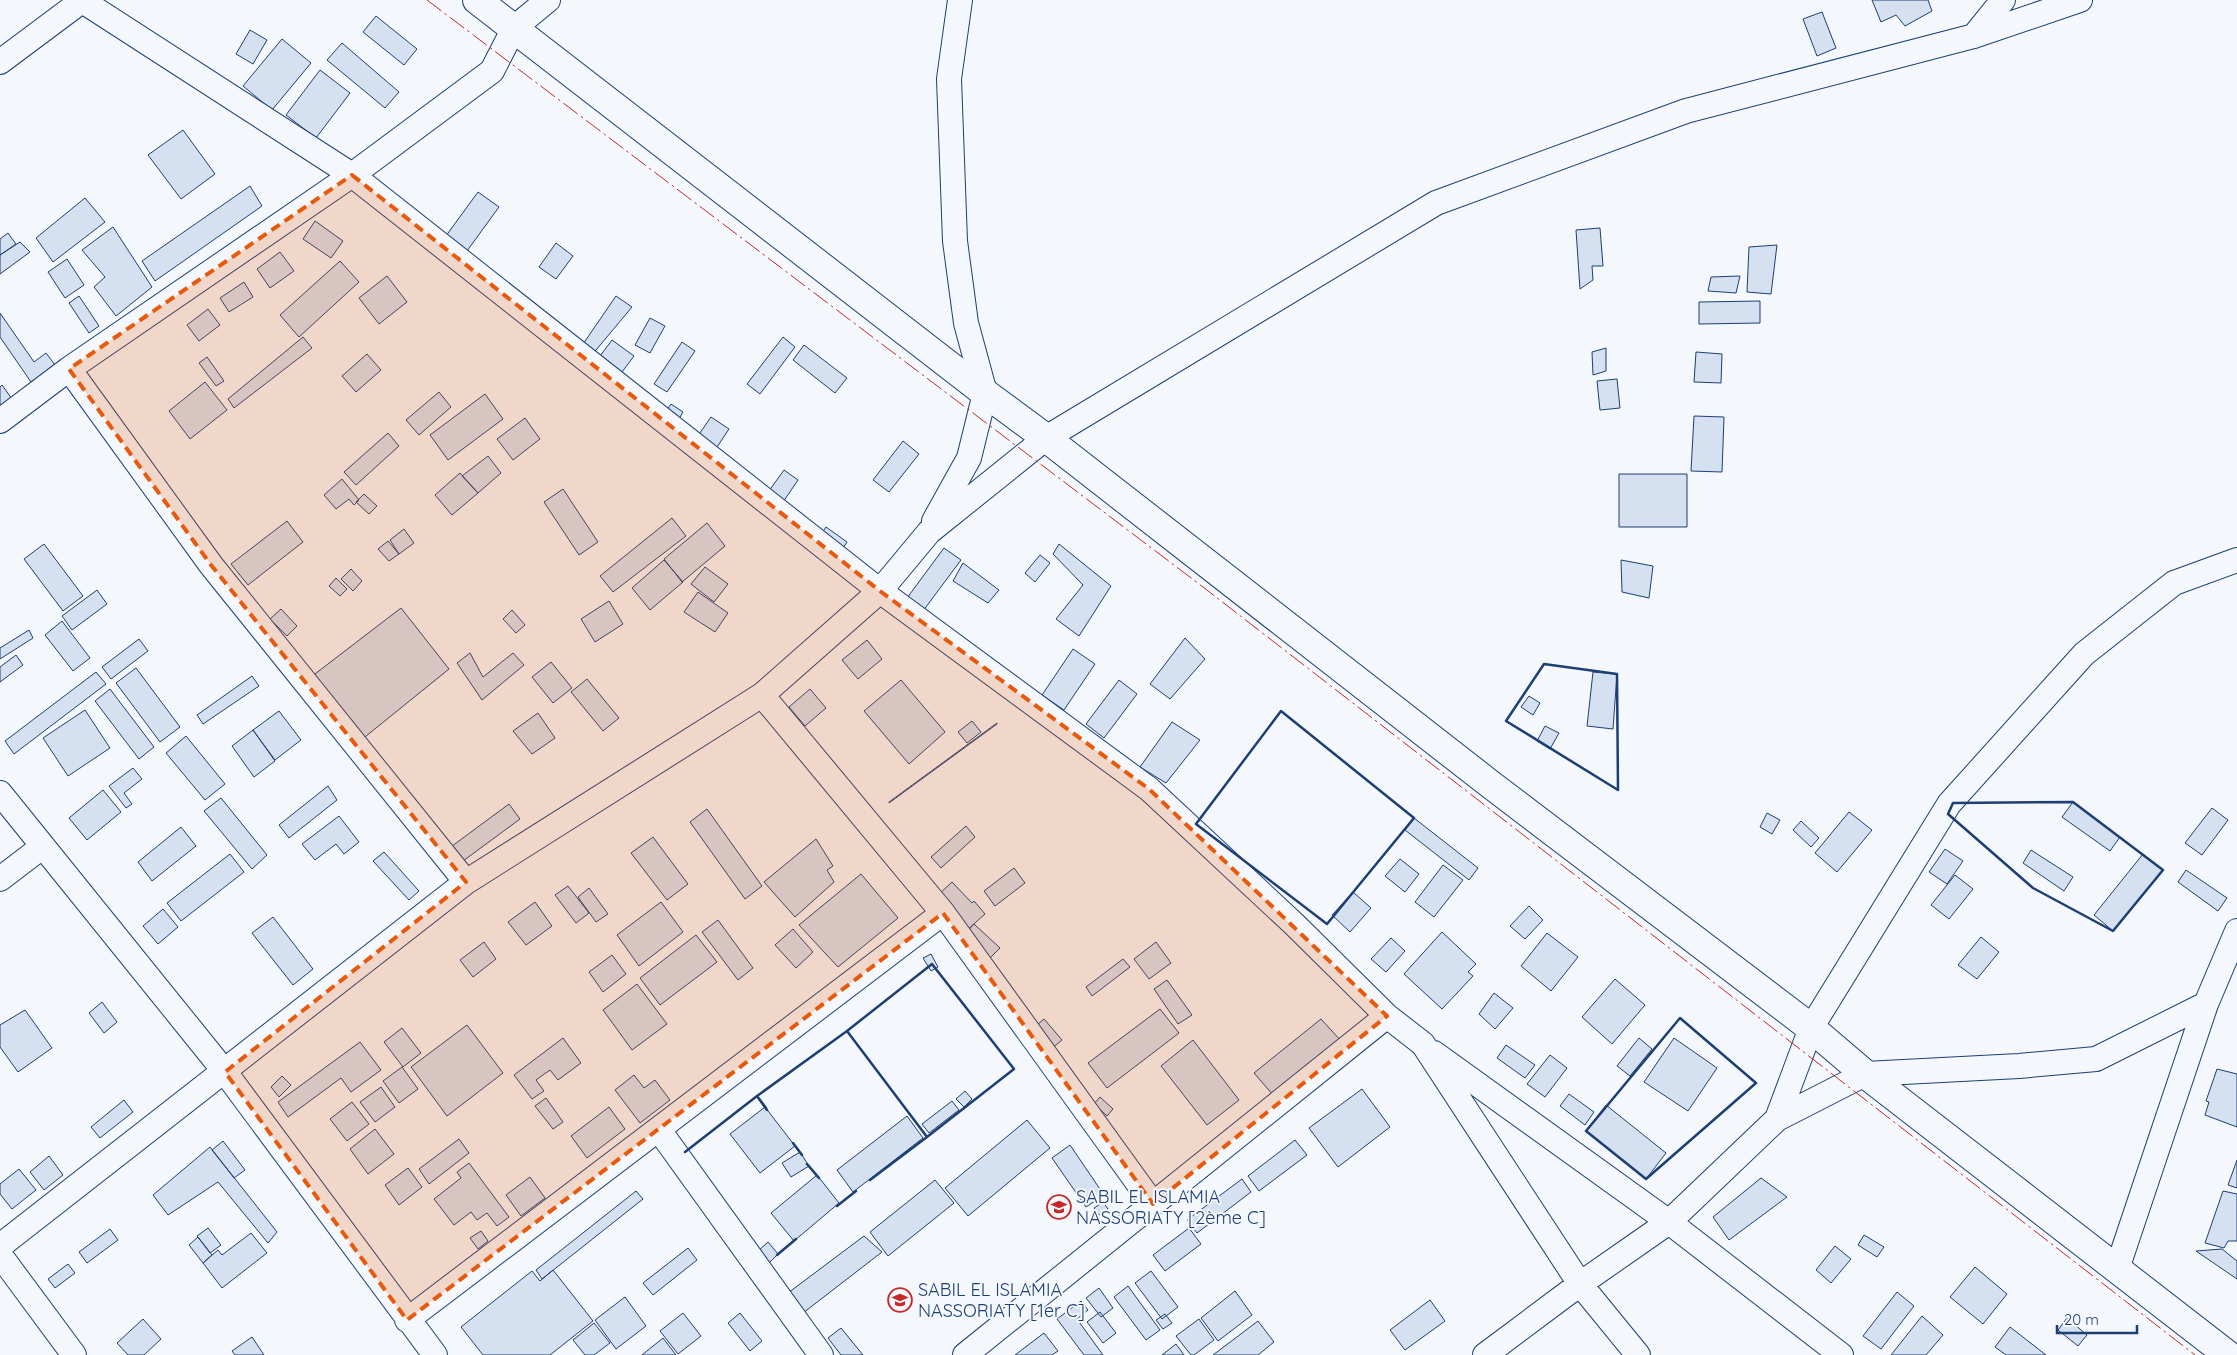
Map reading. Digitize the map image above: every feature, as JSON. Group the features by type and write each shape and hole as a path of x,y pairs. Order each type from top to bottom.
{"street":[{"path":"0,62 82,0 352,175 880,591 1149,789 1294,924 1387,1016 1669,1222 1842,1355"},
{"path":"477,0 985,393 1046,438 1498,790 1811,1028 1865,1074 2228,1355"},
{"path":"0,421 69,369 352,175 492,71 514,28 522,0"},
{"path":"514,28 548,0"},
{"path":"0,1246 466,882 762,695 880,591 929,532 969,458 985,393 966,323 955,241 949,79 960,0"},
{"path":"1974,36 2003,0"},
{"path":"929,532 1046,438 1436,203 1686,111 1974,36 2080,0"},
{"path":"69,369 211,566 466,882"},
{"path":"1777,1119 1811,1028 1949,804 2078,661 2174,583 2237,560"},
{"path":"762,695 942,913 1153,1204"},
{"path":"0,793 225,1072 407,1320 435,1355"},
{"path":"0,879 42,847"},
{"path":"407,1320 942,913"},
{"path":"2117,1269 2206,1004 2237,931"},
{"path":"1484,1355 1580,1284 1669,1222 1777,1119 1865,1074 2019,1066 2096,1059 2206,1004"},
{"path":"965,1355 1387,1016"},
{"path":"1423,1044 1580,1284 1638,1355"},
{"path":"659,1130 821,1355"},
{"path":"0,1256 74,1355"}],"highlighted area":[{"path":"352,175 880,591 1149,789 1387,1016 1153,1204 943,913 407,1320 225,1072 466,882 211,565 69,369"}],"building":[{"path":"1872,0 1928,0 1932,11 1905,26 1896,15 1881,22"},
{"path":"1822,12 1836,48 1817,56 1803,19"},
{"path":"376,16 417,49 404,65 363,32"},
{"path":"250,30 267,40 253,64 236,54"},
{"path":"282,39 311,63 272,110 243,86"},
{"path":"342,43 399,92 385,108 327,60"},
{"path":"320,70 350,93 316,138 286,115"},
{"path":"183,130 215,174 181,199 148,155"},
{"path":"250,186 262,206 155,281 142,261"},
{"path":"478,192 499,207 464,255 443,240"},
{"path":"85,198 105,222 53,262 36,238"},
{"path":"315,221 343,241 331,258 303,239"},
{"path":"113,227 152,287 116,316 94,287 105,277 82,250"},
{"path":"1600,228 1603,266 1592,266 1593,280 1580,289 1576,230"},
{"path":"8,233 16,244 0,255 0,239"},
{"path":"20,242 30,252 0,274 0,255"},
{"path":"556,243 573,256 556,279 539,267"},
{"path":"1777,245 1771,294 1747,292 1749,247"},
{"path":"280,252 294,271 270,288 257,269"},
{"path":"67,259 84,285 65,298 48,272"},
{"path":"340,261 359,282 299,337 280,315"},
{"path":"387,276 407,302 379,324 359,298"},
{"path":"1740,276 1736,293 1708,291 1711,277"},
{"path":"244,282 253,297 229,312 220,298"},
{"path":"79,296 99,326 89,333 69,303"},
{"path":"616,296 632,307 591,356 581,347"},
{"path":"1760,301 1760,323 1699,324 1699,302"},
{"path":"208,309 220,325 199,341 187,325"},
{"path":"0,313 34,362 46,353 55,365 31,382 0,337"},
{"path":"650,318 665,326 650,353 635,345"},
{"path":"303,337 312,348 234,408 228,399"},
{"path":"783,337 795,347 760,394 747,384"},
{"path":"612,340 634,356 619,376 597,360"},
{"path":"682,342 695,351 667,392 654,384"},
{"path":"804,345 847,378 835,393 793,360"},
{"path":"1606,348 1606,371 1593,375 1592,352"},
{"path":"1696,352 1722,354 1721,383 1694,382"},
{"path":"367,354 381,370 356,392 342,376"},
{"path":"207,357 224,381 216,386 199,363"},
{"path":"1617,379 1620,408 1600,410 1597,381"},
{"path":"205,382 227,410 190,439 169,411"},
{"path":"2,385 12,399 0,407 0,387"},
{"path":"439,392 451,407 419,435 406,420"},
{"path":"485,394 503,419 448,460 430,435"},
{"path":"671,404 683,412 676,424 663,416"},
{"path":"1694,416 1724,417 1722,472 1691,471"},
{"path":"711,417 729,429 713,453 695,440"},
{"path":"525,418 540,439 513,460 497,439"},
{"path":"388,433 399,446 356,485 344,472"},
{"path":"903,441 919,454 889,492 873,480"},
{"path":"488,456 501,473 478,493 462,476"},
{"path":"784,470 798,480 781,505 766,495"},
{"path":"460,473 478,493 452,515 435,495"},
{"path":"1619,474 1687,474 1687,527 1619,527"},
{"path":"342,479 359,500 354,505 349,499 336,509 324,495"},
{"path":"563,489 598,542 579,555 544,502"},
{"path":"364,494 377,506 369,514 356,502"},
{"path":"672,518 686,536 613,592 600,576"},
{"path":"287,521 303,542 248,585 231,564"},
{"path":"707,523 725,546 682,582 664,559"},
{"path":"826,527 847,542 841,551 820,536"},
{"path":"404,529 414,543 399,554 390,540"},
{"path":"388,541 399,554 389,561 378,549"},
{"path":"44,544 83,596 63,611 24,559"},
{"path":"1059,544 1111,586 1079,636 1056,619 1083,585 1053,554"},
{"path":"944,548 961,560 923,611 907,598"},
{"path":"1040,555 1050,563 1035,582 1025,573"},
{"path":"664,560 683,582 650,610 632,588"},
{"path":"1621,560 1653,566 1649,598 1622,592"},
{"path":"963,563 999,590 988,603 953,581"},
{"path":"705,567 728,584 714,602 691,584"},
{"path":"351,569 362,581 353,591 341,579"},
{"path":"336,578 347,589 340,596 329,586"},
{"path":"97,590 107,604 72,630 62,616"},
{"path":"698,592 728,613 715,632 684,612"},
{"path":"609,601 623,624 595,642 581,619"},
{"path":"401,608 449,669 360,741 311,677"},
{"path":"281,609 297,626 287,636 270,619"},
{"path":"512,610 525,625 516,633 503,619"},
{"path":"62,621 90,658 73,671 45,635"},
{"path":"29,630 33,638 0,659 0,648"},
{"path":"1185,638 1205,659 1170,699 1150,684"},
{"path":"139,639 148,651 111,679 102,667"},
{"path":"867,640 882,659 858,679 842,660"},
{"path":"1073,649 1095,664 1064,710 1042,695"},
{"path":"470,653 483,677 513,653 524,665 482,700 457,663"},
{"path":"16,655 23,665 0,682 0,667"},
{"path":"551,662 572,688 553,703 532,677"},
{"path":"136,668 180,727 160,742 116,683"},
{"path":"96,672 106,684 14,754 5,741"},
{"path":"1593,672 1617,674 1613,729 1587,726"},
{"path":"252,676 259,686 203,724 197,715"},
{"path":"587,679 619,718 603,731 571,692"},
{"path":"901,680 945,732 909,764 864,711"},
{"path":"1119,680 1137,694 1104,738 1086,724"},
{"path":"110,689 154,747 139,759 95,701"},
{"path":"810,689 826,708 805,726 789,707"},
{"path":"1529,696 1540,703 1533,715 1521,707"},
{"path":"85,710 110,748 68,776 43,738"},
{"path":"279,711 301,740 275,760 253,730"},
{"path":"538,713 555,738 532,754 513,731"},
{"path":"972,721 981,732 967,743 958,732"},
{"path":"1172,722 1200,740 1166,783 1140,767"},
{"path":"997,724 889,803 889,802"},
{"path":"1545,726 1559,733 1550,749 1537,741"},
{"path":"253,730 275,761 254,777 232,746"},
{"path":"186,736 225,784 205,800 166,753"},
{"path":"133,768 142,779 124,793 132,804 126,808 109,786"},
{"path":"328,786 337,800 289,838 279,825"},
{"path":"103,790 121,812 87,840 69,818"},
{"path":"221,798 267,855 252,869 204,811"},
{"path":"2073,802 2120,837 2110,851 2062,817"},
{"path":"509,804 520,819 459,864 448,849"},
{"path":"2212,808 2228,820 2202,855 2185,843"},
{"path":"707,809 762,886 745,899 690,822"},
{"path":"1849,812 1872,830 1837,872 1815,853"},
{"path":"1767,813 1780,820 1772,834 1760,827"},
{"path":"339,816 359,842 344,854 336,844 315,860 302,844"},
{"path":"1414,818 1478,868 1469,880 1405,830"},
{"path":"1801,821 1819,838 1811,847 1793,830"},
{"path":"966,826 975,837 941,868 931,857"},
{"path":"181,827 196,846 152,881 138,862"},
{"path":"653,837 688,884 667,900 631,853"},
{"path":"816,839 833,866 827,870 834,882 795,917 764,882"},
{"path":"1945,849 1963,861 1947,884 1929,872"},
{"path":"2031,850 2073,877 2064,891 2023,863"},
{"path":"384,852 419,891 409,900 373,861"},
{"path":"230,854 244,872 181,921 167,903"},
{"path":"2143,854 2163,870 2113,931 2094,915"},
{"path":"1400,859 1419,874 1405,892 1385,876"},
{"path":"1443,865 1463,880 1434,917 1415,902"},
{"path":"1014,868 1025,883 995,906 984,891"},
{"path":"2186,870 2227,898 2218,911 2178,882"},
{"path":"861,874 898,918 838,967 799,925"},
{"path":"1955,875 1973,889 1949,919 1931,905"},
{"path":"952,882 972,903 974,901 985,914 966,931 936,897"},
{"path":"568,886 589,913 576,923 555,895"},
{"path":"589,888 608,914 596,922 578,897"},
{"path":"1353,892 1371,908 1350,932 1332,915"},
{"path":"535,902 552,926 526,945 508,922"},
{"path":"661,902 683,932 639,966 617,935"},
{"path":"1529,906 1543,920 1525,939 1510,926"},
{"path":"163,909 178,927 158,944 143,926"},
{"path":"273,917 313,969 293,985 252,933"},
{"path":"718,920 753,968 738,980 702,932"},
{"path":"974,924 1000,948 987,961 962,937"},
{"path":"793,929 813,952 796,968 775,945"},
{"path":"1442,932 1476,964 1468,972 1473,976 1442,1009 1404,974"},
{"path":"1547,933 1578,957 1551,991 1521,966"},
{"path":"696,935 717,962 660,1005 640,978"},
{"path":"1981,937 1999,952 1977,979 1958,965"},
{"path":"1391,938 1405,951 1386,972 1371,959"},
{"path":"484,942 496,959 473,977 460,960"},
{"path":"1156,942 1171,963 1149,979 1134,959"},
{"path":"931,954 938,967 931,971 923,958"},
{"path":"612,955 626,974 603,992 589,972"},
{"path":"1123,959 1130,967 1092,996 1086,987"},
{"path":"1615,979 1645,1005 1612,1044 1582,1017"},
{"path":"1167,980 1192,1015 1178,1024 1154,989"},
{"path":"637,984 667,1024 632,1050 603,1010"},
{"path":"1494,993 1513,1008 1495,1029 1479,1014"},
{"path":"102,1002 117,1022 104,1033 89,1013"},
{"path":"1160,1009 1179,1033 1107,1088 1088,1063"},
{"path":"25,1010 52,1048 18,1072 0,1047 0,1025"},
{"path":"1044,1019 1062,1040 1050,1050 1032,1029"},
{"path":"1321,1019 1342,1042 1273,1095 1254,1073"},
{"path":"467,1025 503,1073 447,1116 411,1067"},
{"path":"402,1028 421,1053 403,1067 384,1042"},
{"path":"563,1038 581,1063 558,1080 550,1070 536,1080 544,1091 532,1099 514,1075"},
{"path":"1639,1038 1652,1049 1630,1076 1617,1066"},
{"path":"1674,1038 1717,1068 1688,1111 1644,1082"},
{"path":"1193,1040 1239,1100 1207,1125 1161,1066"},
{"path":"360,1042 381,1070 351,1092 341,1078 288,1117 278,1102"},
{"path":"1506,1045 1535,1065 1525,1078 1497,1058"},
{"path":"1550,1055 1567,1068 1545,1097 1527,1084"},
{"path":"402,1067 418,1089 399,1103 383,1081"},
{"path":"2217,1069 2237,1074 2237,1127 2205,1115 2209,1102 2206,1101"},
{"path":"634,1075 644,1088 655,1080 670,1100 640,1123 615,1090"},
{"path":"282,1076 291,1085 279,1097 271,1087"},
{"path":"381,1087 395,1107 375,1122 360,1102"},
{"path":"1362,1089 1390,1127 1338,1167 1309,1128"},
{"path":"965,1091 972,1099 964,1107 956,1099"},
{"path":"1569,1094 1594,1112 1585,1125 1560,1106"},
{"path":"1100,1097 1113,1109 1107,1116 1094,1104"},
{"path":"546,1098 563,1122 553,1129 535,1106"},
{"path":"124,1100 133,1112 100,1138 91,1127"},
{"path":"952,1101 959,1110 929,1133 922,1124"},
{"path":"352,1102 369,1124 347,1141 330,1119"},
{"path":"1606,1105 1666,1153 1646,1179 1586,1131"},
{"path":"609,1107 625,1129 587,1158 571,1136"},
{"path":"765,1107 795,1146 760,1173 730,1134"},
{"path":"907,1116 923,1138 853,1192 837,1170"},
{"path":"1027,1120 1050,1148 968,1216 945,1188"},
{"path":"375,1129 394,1154 368,1174 350,1149"},
{"path":"459,1139 469,1153 429,1184 419,1169"},
{"path":"1295,1140 1307,1155 1259,1191 1248,1176"},
{"path":"223,1141 245,1170 234,1178 212,1150"},
{"path":"1070,1145 1104,1195 1086,1207 1052,1158"},
{"path":"210,1147 277,1232 268,1243 218,1182 168,1215 153,1195"},
{"path":"800,1152 809,1166 791,1177 782,1163"},
{"path":"49,1156 63,1175 44,1190 30,1172"},
{"path":"2237,1160 2237,1188 2228,1185"},
{"path":"469,1163 509,1217 497,1226 487,1213 477,1220 471,1212 454,1225 434,1199 461,1178 457,1172"},
{"path":"408,1168 422,1187 399,1205 385,1185"},
{"path":"19,1169 36,1190 12,1209 0,1194 0,1184"},
{"path":"817,1175 839,1203 794,1241 771,1213"},
{"path":"530,1177 545,1198 521,1216 506,1195"},
{"path":"1761,1178 1787,1197 1729,1240 1713,1217"},
{"path":"1242,1179 1251,1192 1197,1233 1187,1220"},
{"path":"935,1180 954,1203 888,1256 870,1232"},
{"path":"636,1191 643,1199 542,1279 536,1270"},
{"path":"2223,1191 2237,1194 2237,1241 2228,1241 2224,1248 2205,1243"},
{"path":"1103,1202 1108,1209 1099,1215 1094,1208"},
{"path":"208,1228 221,1245 210,1253 197,1236"},
{"path":"1189,1228 1201,1244 1165,1271 1153,1255"},
{"path":"110,1229 118,1240 87,1263 79,1252"},
{"path":"481,1231 488,1241 478,1249 470,1238"},
{"path":"251,1233 267,1253 222,1288 203,1263 218,1250 222,1255"},
{"path":"1864,1235 1884,1247 1877,1257 1858,1245"},
{"path":"864,1236 882,1252 803,1313 788,1293"},
{"path":"198,1237 212,1255 203,1263 189,1245"},
{"path":"768,1242 778,1254 767,1265 757,1252"},
{"path":"1835,1246 1851,1259 1831,1283 1816,1270"},
{"path":"688,1248 697,1260 653,1295 643,1283"},
{"path":"2222,1249 2237,1261 2237,1279 2196,1251"},
{"path":"68,1264 75,1273 55,1288 48,1279"},
{"path":"1975,1267 2007,1294 1983,1324 1950,1297"},
{"path":"553,1270 593,1321 550,1355 483,1355 461,1327 532,1271 540,1281"},
{"path":"1151,1271 1178,1307 1162,1319 1135,1283"},
{"path":"1128,1286 1160,1330 1146,1340 1114,1297"},
{"path":"1099,1288 1113,1308 1101,1317 1086,1298"},
{"path":"1235,1291 1252,1315 1218,1341 1201,1318"},
{"path":"1897,1292 1914,1306 1881,1349 1863,1336"},
{"path":"625,1297 646,1326 616,1349 595,1320"},
{"path":"1430,1300 1445,1321 1405,1350 1390,1330"},
{"path":"1081,1301 1088,1310 1077,1319 1103,1355 1084,1355 1057,1319"},
{"path":"1100,1312 1116,1333 1103,1343 1087,1322"},
{"path":"683,1313 701,1336 678,1354 660,1331"},
{"path":"740,1313 762,1341 750,1351 728,1323"},
{"path":"1165,1314 1172,1323 1163,1329 1156,1320"},
{"path":"1922,1316 1943,1335 1926,1355 1891,1355"},
{"path":"2067,1318 2087,1335 2078,1346 2058,1330"},
{"path":"143,1319 161,1339 144,1355 128,1355 117,1343"},
{"path":"1199,1319 1214,1340 1194,1355 1191,1355 1176,1336"},
{"path":"1258,1321 1274,1342 1258,1355 1213,1355"},
{"path":"594,1323 610,1343 594,1355 585,1355 573,1340"},
{"path":"2010,1327 2046,1355 2006,1355 1995,1347"},
{"path":"841,1328 863,1355 841,1355 828,1338"},
{"path":"1044,1333 1058,1351 1052,1355 1015,1355"},
{"path":"252,1337 264,1355 235,1355 232,1351"},
{"path":"663,1338 676,1355 642,1355"},
{"path":"1176,1344 1184,1355 1162,1355"}],"wall":[{"path":"1544,664 1617,674 1618,790 1506,721 1544,664"},
{"path":"1281,711 1414,818 1327,924 1196,824 1281,711"},
{"path":"2073,802 2163,870 2113,931 2033,888 1948,814 1953,803 2073,802"},
{"path":"932,964 1014,1069 927,1137 847,1031 932,964"},
{"path":"1680,1018 1756,1083 1646,1179 1586,1131 1680,1018"},
{"path":"766,1108 757,1096 847,1031 927,1137 870,1180"},
{"path":"685,1152 757,1096 767,1110"},
{"path":"793,1143 802,1155"},
{"path":"807,1164 818,1177"},
{"path":"808,1165 819,1178"},
{"path":"837,1206 856,1191"},
{"path":"777,1255 796,1239"}],"power":[{"path":"427,0 1203,587 2195,1355"}],"place":[{"name":"SABIL EL ISLAMIA NASSORIATY [2ème C]","path":"1059,1207"},
{"name":"SABIL EL ISLAMIA NASSORIATY [1er C]","path":"900,1300"}]}
